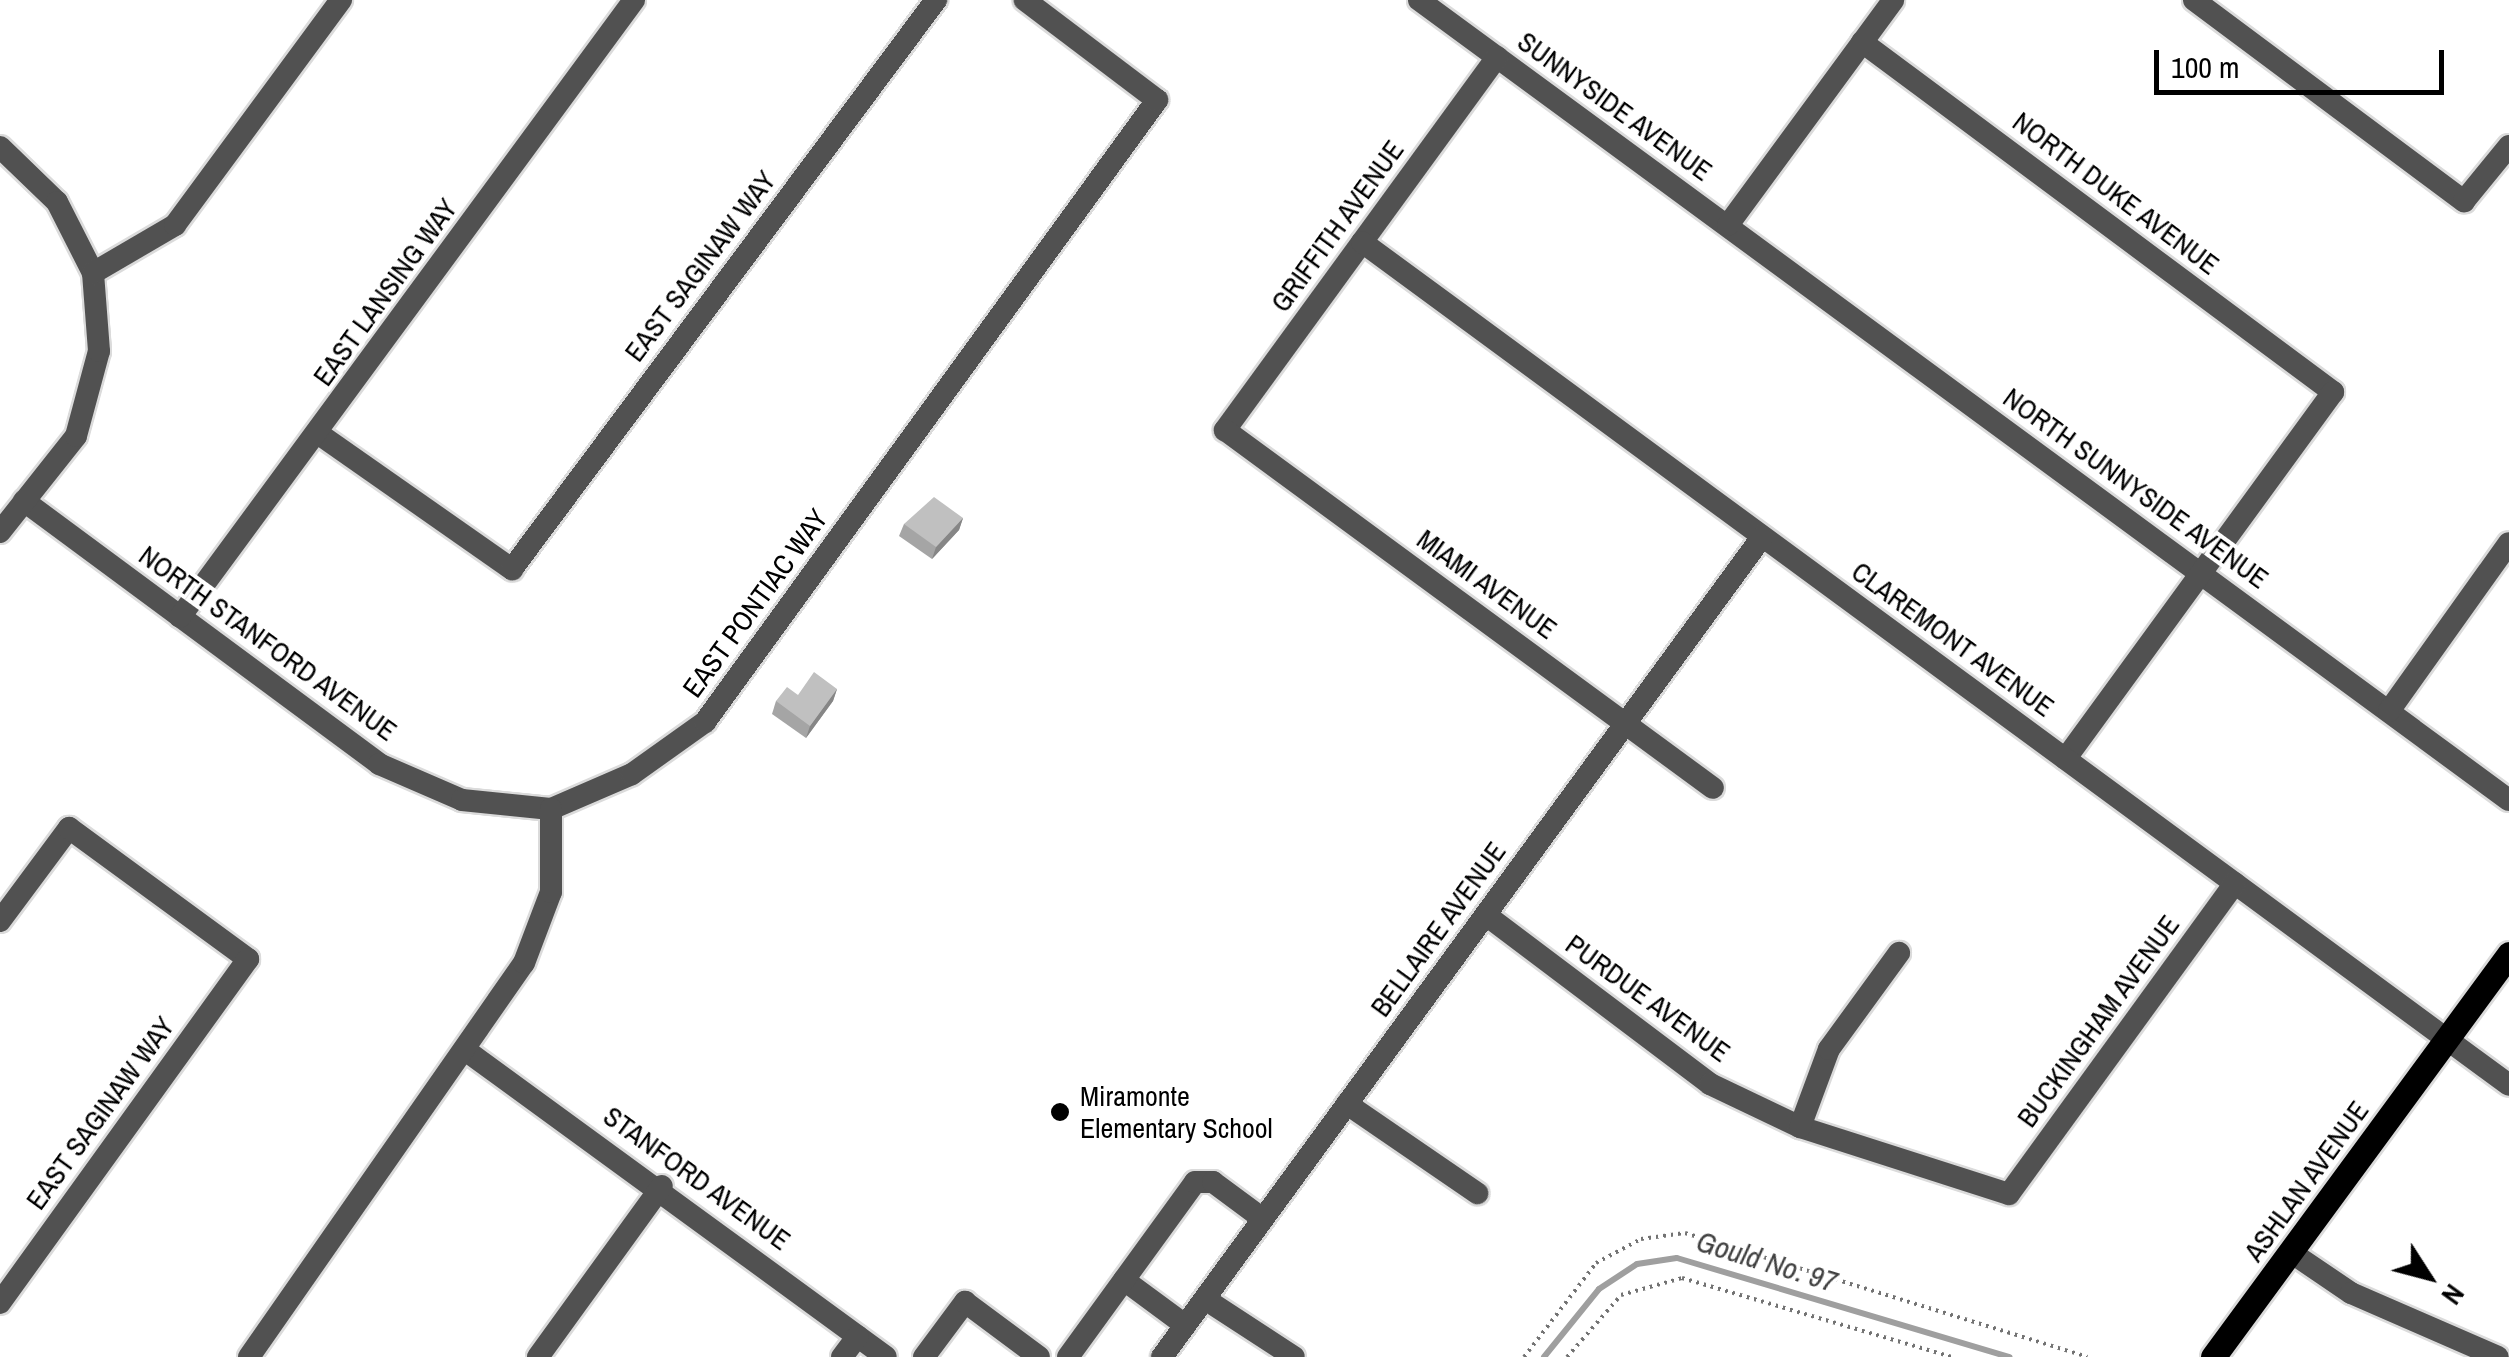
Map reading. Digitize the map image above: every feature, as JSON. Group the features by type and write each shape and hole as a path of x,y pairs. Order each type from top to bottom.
{"main road":[{"name":"ASHLAN AVENUE","path":"2213,1357 2509,954"}],"street":[{"path":"93,272 175,224 341,0"},
{"name":"EAST LANSING WAY","path":"180,617 319,434 634,0"},
{"name":"EAST SAGINAW WAY","path":"319,434 512,569 936,0"},
{"name":"EAST PONTIAC WAY","path":"551,809 632,774 705,722 1157,100 1025,0"},
{"name":"SUNNYSIDE AVENUE","path":"1419,0 1728,225"},
{"path":"1728,225 1893,0"},
{"path":"2194,0 2464,201 2509,146"},
{"name":"NORTH DUKE AVENUE","path":"1862,42 2334,392 2204,576"},
{"name":"GRIFFITH AVENUE","path":"1225,430 1496,57"},
{"path":"0,147 57,202 93,272 99,351 76,436 0,532"},
{"name":"NORTH SUNNYSIDE AVENUE","path":"1728,225 2509,800"},
{"name":"CLAREMONT AVENUE","path":"1362,242 2509,1085"},
{"name":"MIAMI AVENUE","path":"1225,430 1713,788"},
{"name":"NORTH STANFORD AVENUE","path":"24,500 379,764 462,800 551,809"},
{"name":"BELLAIRE AVENUE","path":"1162,1357 1762,537"},
{"path":"2388,711 2509,544"},
{"path":"2065,758 2204,576"},
{"path":"250,1357 468,1052 524,964 552,892 551,809"},
{"name":"EAST SAGINAW WAY","path":"0,920 68,828 248,958 0,1303"},
{"name":"BUCKINGHAM AVENUE","path":"2009,1194 2235,883"},
{"name":"PURDUE AVENUE","path":"1486,915 1710,1084 1800,1127 2009,1194"},
{"path":"1800,1127 1829,1049 1898,953"},
{"name":"STANFORD AVENUE","path":"468,1052 662,1186 886,1357"},
{"path":"1348,1104 1477,1193"},
{"path":"1068,1357 1195,1182 1213,1182 1263,1219"},
{"path":"538,1357 662,1186"},
{"path":"2292,1253 2350,1293 2498,1357"},
{"path":"1124,1280 1186,1325"},
{"path":"1205,1298 1294,1357"},
{"path":"924,1357 965,1302 1040,1357"},
{"path":"842,1357 858,1336"}],"path":[{"path":"1524,1357 1596,1263 1641,1239 1685,1233 2088,1357"},
{"path":"1567,1357 1621,1295 1682,1278 1953,1357"}],"building":[{"path":"934,497 963,518 936,547 904,524"},
{"path":"814,672 837,689 810,726 776,701 787,687 798,695"}],"waterway":[{"name":"Gould No. 97","path":"1544,1357 1599,1289 1637,1264 1677,1258 2010,1357"}],"place":[{"name":"Miramonte Elementary School","path":"1060,1112"}]}
